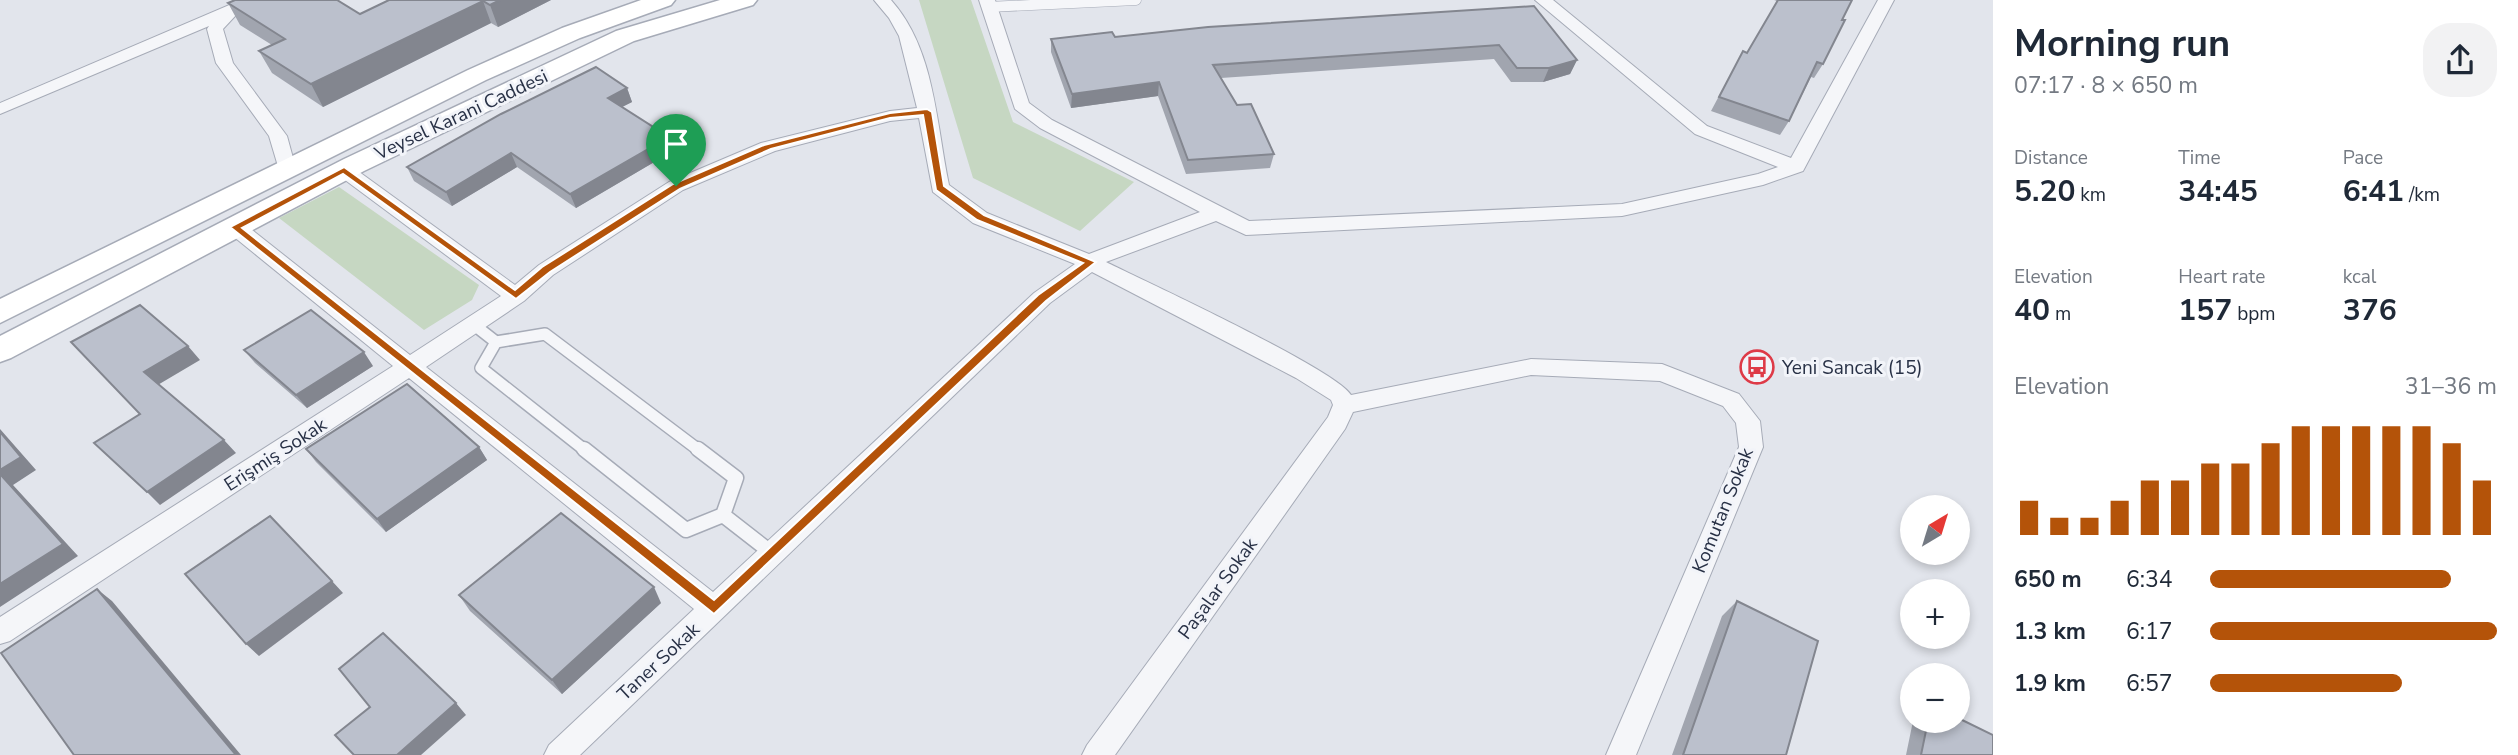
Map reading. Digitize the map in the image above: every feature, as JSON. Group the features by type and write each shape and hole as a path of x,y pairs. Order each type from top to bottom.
{"main road":[{"name":"Veysel Karani Caddesi","path":"0,312 477,75 572,33 663,0"},
{"name":"Veysel Karani Caddesi","path":"0,350 344,170 625,36 745,0"}],"street":[{"path":"0,109 230,5 255,0"},
{"path":"882,0 895,11 915,61 940,188 980,218 1091,262 1304,372 1339,394 1341,413"},
{"path":"1543,0 1701,130 1796,167"},
{"path":"988,3 1021,105 1046,124 1246,228 1622,210 1763,179 1796,167 1886,0"},
{"path":"230,5 215,29 225,63 278,136 287,169"},
{"name":"Erişmiş Sokak","path":"0,632 410,366 516,296 546,270 676,186 768,147 890,116 927,112"},
{"path":"344,170 516,296"},
{"name":"Taner Sokak","path":"559,755 1042,298 1102,255 1217,214"},
{"path":"235,227 714,608"},
{"name":"Komutan Sokak","path":"1341,413 1531,367 1662,373 1731,400 1748,421 1751,447 1621,755"},
{"name":"Paşalar Sokak","path":"1097,755 1341,413"}],"lane":[{"path":"988,3 1136,0"},
{"path":"473,324 496,342 545,334 736,478 723,515 686,530 481,369 496,342"},
{"path":"723,515 773,554"}],"green space":[{"path":"919,0 971,0 1013,122 1134,182 1080,231 973,178"},
{"path":"339,187 479,285 472,300 424,330 279,218"}],"building":[{"path":"235,0 337,0 360,14 389,0 500,0 490,5 483,1 311,84 259,51 285,39 228,3"},
{"path":"1778,0 1852,0 1823,64 1817,62 1789,121 1719,97 1743,51 1747,53"},
{"path":"1534,6 1577,60 1549,68 1517,68 1499,45 1213,65 1237,105 1251,104 1274,154 1188,160 1159,82 1072,94 1051,39 1112,32 1115,37 1208,27"},
{"path":"596,67 627,88 608,98 669,137 570,194 511,153 446,192 407,167 501,114"},
{"path":"140,305 188,346 144,372 224,440 147,492 94,443 140,414 71,342"},
{"path":"311,310 364,352 296,395 244,350"},
{"path":"407,384 479,447 377,519 306,449"},
{"path":"0,432 21,457 0,470"},
{"path":"0,474 63,544 0,584"},
{"path":"561,513 654,587 552,680 459,595"},
{"path":"270,516 332,581 246,644 185,574"},
{"path":"97,589 236,755 74,755 1,653"},
{"path":"1737,601 1818,641 1786,755 1683,755"},
{"path":"383,633 456,703 397,755 354,755 335,735 370,707 339,669"},
{"path":"1970,724 1993,735 1993,755 1921,755 1926,733 1970,733"}],"place":[{"name":"Yeni Sancak (15)","path":"1757,367"}],"route":[{"path":"927,112 932,155 940,188 980,218 1091,262 1042,298 714,608 235,227 344,170 516,296 546,270 676,186 768,147 890,116 927,112"}]}
